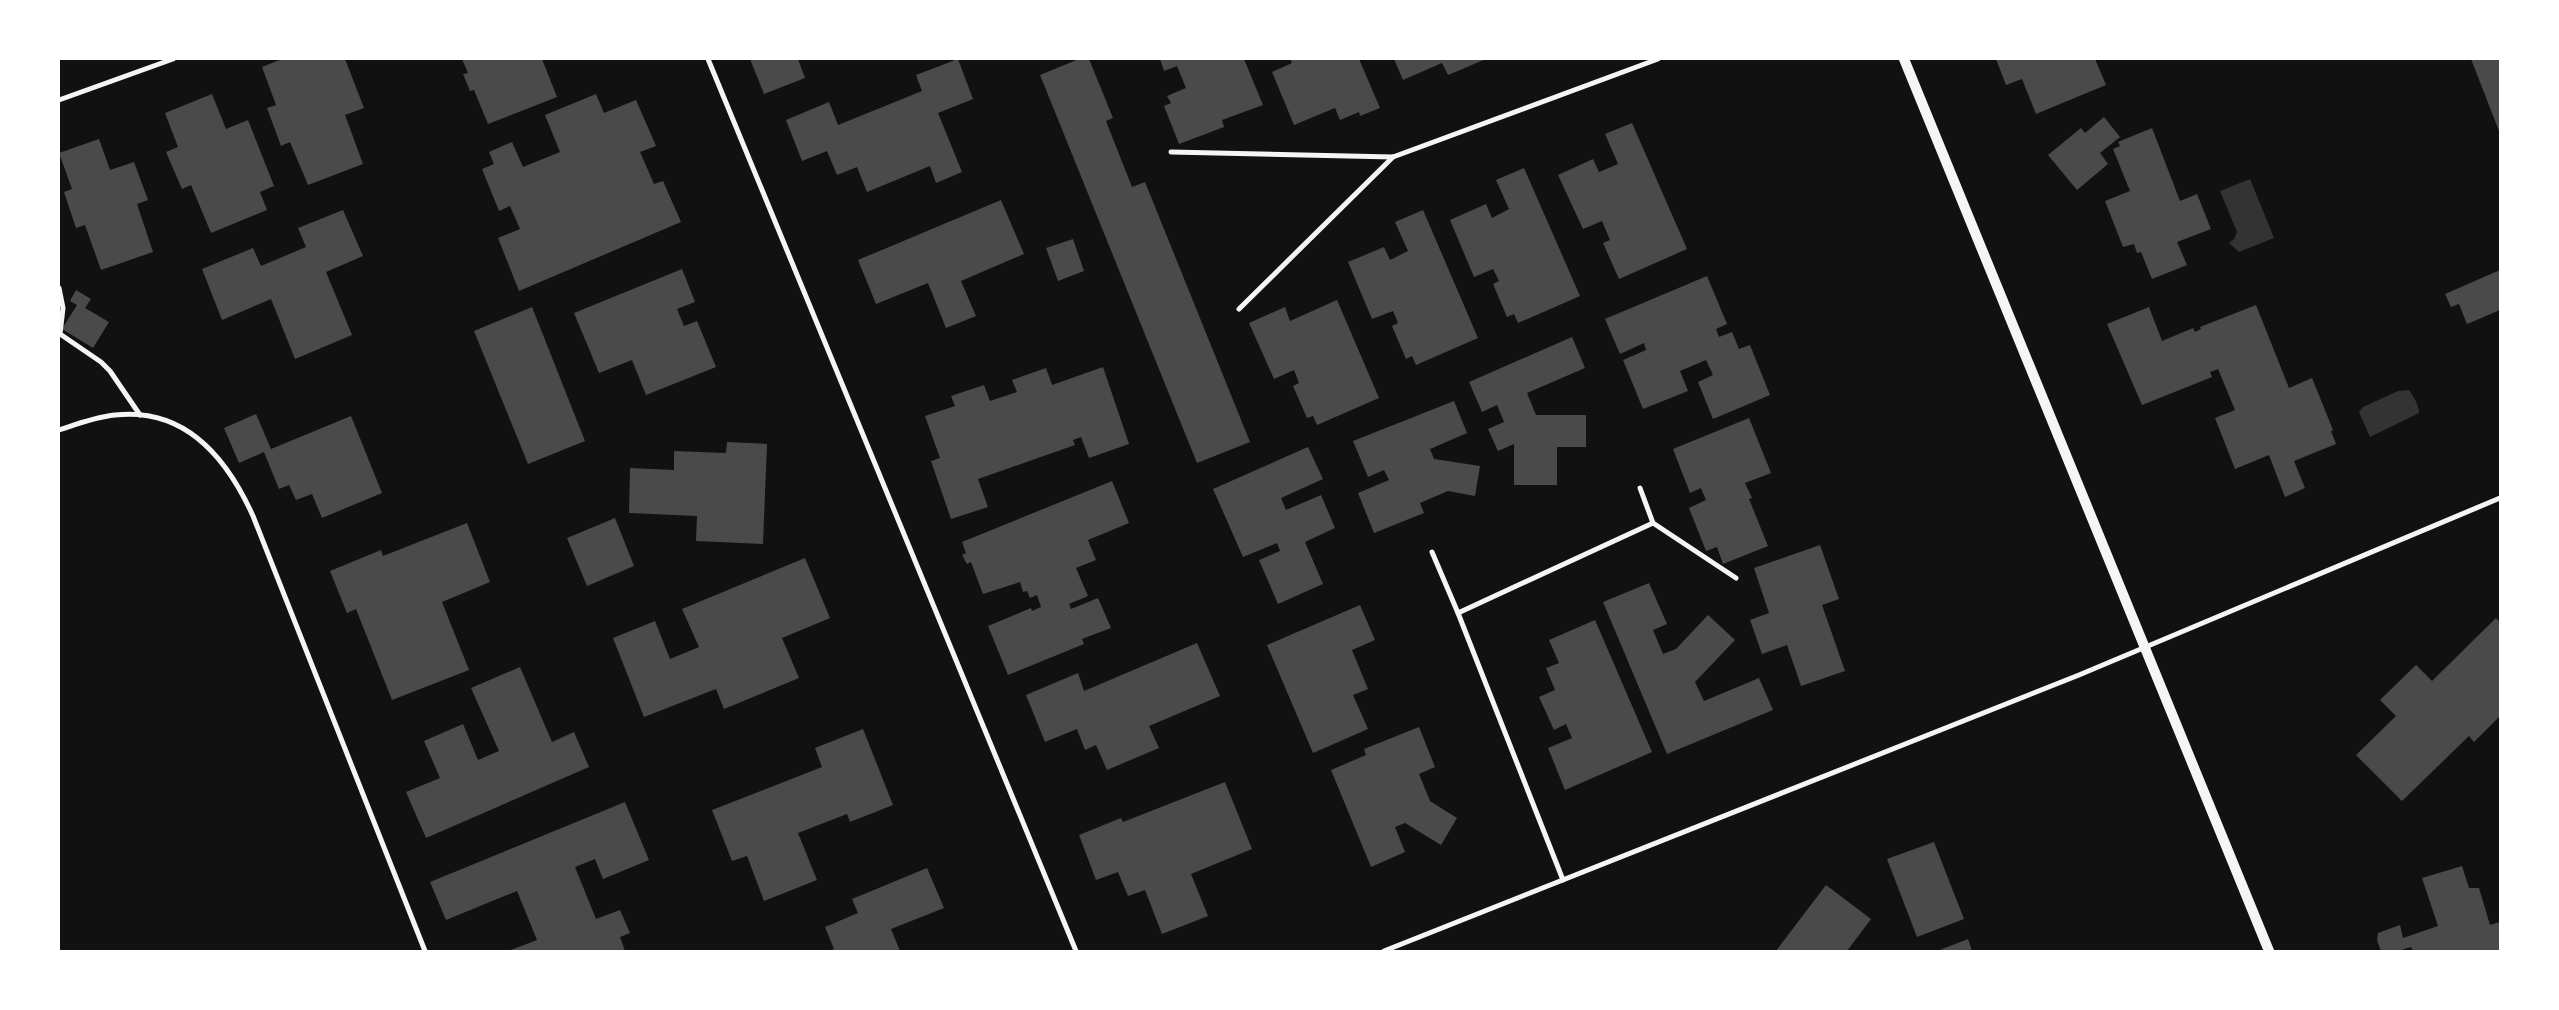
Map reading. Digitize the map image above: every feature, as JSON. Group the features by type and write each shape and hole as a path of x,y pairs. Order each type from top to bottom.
{"main road":[{"path":"1904,59 2269,951"}],"street":[{"path":"59,100 173,59"},
{"path":"708,59 1076,951"},
{"path":"1171,152 1393,157 1658,59"},
{"path":"1239,309 1393,157"},
{"path":"59,288 63,308 60,334 102,362 140,416"},
{"path":"59,430 116,415 140,416 176,425 200,438 221,459 243,493 425,951"},
{"path":"1640,488 1653,523 1736,578"},
{"path":"1384,951 2144,648 2500,498"},
{"path":"1458,613 1653,523"},
{"path":"1432,552 1458,613 1563,880"}],"shaded area":[{"path":"2250,179 2274,238 2239,252 2229,243 2234,239 2237,232 2220,191"},
{"path":"2409,390 2419,413 2370,437 2359,412 2363,407 2398,391"}],"building":[{"path":"282,59 345,59 364,108 345,115 363,164 308,185 290,142 281,146 267,108 276,105 262,67"},
{"path":"462,59 542,59 557,97 488,124 474,90 470,91 463,74 468,73"},
{"path":"750,59 798,59 805,78 764,94"},
{"path":"958,59 973,99 938,113 962,172 936,183 930,166 867,192 857,167 837,175 827,151 802,161 786,120 829,102 838,125 922,91 916,75"},
{"path":"1079,59 1089,59 1113,118 1106,121 1132,187 1145,182 1250,442 1197,463 1040,75"},
{"path":"1160,59 1244,59 1263,105 1222,120 1224,127 1179,144 1164,106 1171,103 1167,96 1186,88 1177,66 1164,71"},
{"path":"1290,59 1359,59 1380,108 1360,116 1359,112 1340,120 1335,108 1294,125 1272,72 1292,63"},
{"path":"1394,59 1486,59 1448,75 1442,63 1403,80"},
{"path":"1996,59 2095,59 2106,85 2036,114 2022,79 2006,85"},
{"path":"2471,59 2500,59 2499,131"},
{"path":"212,94 226,129 248,120 274,186 260,192 267,210 211,233 191,185 182,189 166,152 178,147 165,113"},
{"path":"596,94 604,113 636,100 656,146 640,152 654,184 663,181 681,222 519,291 498,238 520,229 510,206 499,211 482,169 494,164 489,152 512,142 523,167 560,152 545,115"},
{"path":"2104,117 2120,137 2100,153 2108,164 2077,190 2048,155 2081,128 2085,133"},
{"path":"1632,123 1687,249 1619,279 1603,243 1610,240 1602,221 1583,229 1558,175 1593,159 1599,172 1618,164 1605,134"},
{"path":"2152,128 2180,201 2197,194 2211,229 2177,242 2187,265 2152,279 2141,252 2137,253 2134,244 2123,247 2105,201 2130,191 2113,149 2120,146 2118,142"},
{"path":"99,139 110,170 134,162 148,200 137,204 153,252 101,270 85,225 76,228 64,192 72,189 59,153"},
{"path":"1524,168 1580,296 1518,323 1514,314 1507,317 1493,284 1499,281 1493,269 1474,277 1450,220 1486,204 1492,218 1509,209 1496,180"},
{"path":"1001,200 1024,254 961,281 976,316 946,328 928,283 876,304 858,260"},
{"path":"343,210 363,256 326,272 352,335 295,359 271,299 222,320 202,269 253,248 261,266 306,247 298,228"},
{"path":"1423,210 1478,338 1416,365 1412,356 1406,359 1392,326 1398,323 1393,311 1372,319 1348,262 1384,247 1390,260 1408,251 1395,222"},
{"path":"1073,239 1084,271 1058,281 1046,248"},
{"path":"682,269 695,302 677,309 684,326 697,321 716,367 646,395 632,360 599,373 574,313"},
{"path":"2500,270 2500,310 2467,324 2459,304 2451,307 2445,294"},
{"path":"1707,276 1727,324 1716,329 1719,337 1732,332 1739,349 1750,345 1770,395 1713,419 1698,382 1713,375 1706,360 1680,371 1688,391 1643,409 1623,360 1646,350 1644,343 1620,354 1605,319"},
{"path":"76,290 91,299 85,308 109,322 93,348 62,329 77,305 70,301"},
{"path":"1337,300 1379,398 1317,425 1313,416 1307,418 1293,386 1299,383 1294,370 1274,379 1249,323 1285,307 1290,321"},
{"path":"2256,305 2289,388 2312,378 2333,430 2331,431 2336,444 2294,461 2305,488 2285,497 2269,455 2235,469 2215,418 2235,410 2218,369 2210,372 2212,377 2142,405 2107,324 2149,307 2162,341 2193,328 2195,332 2201,329 2200,327"},
{"path":"532,307 585,441 528,464 474,331"},
{"path":"1572,337 1585,368 1527,393 1536,415 1586,415 1586,447 1557,447 1557,485 1514,485 1514,444 1498,451 1488,429 1504,422 1497,405 1482,412 1469,382"},
{"path":"1103,367 1129,444 1089,458 1081,437 1073,440 1075,445 978,479 988,507 951,519 931,461 940,458 925,416 955,406 951,396 984,385 990,401 1017,392 1012,380 1046,368 1052,385"},
{"path":"1454,401 1467,433 1430,449 1434,459 1480,466 1475,496 1448,491 1420,503 1424,513 1374,533 1358,493 1389,480 1384,470 1368,477 1353,441"},
{"path":"256,414 271,449 351,416 382,493 322,518 312,494 296,500 289,485 279,489 264,452 239,463 224,428"},
{"path":"1749,418 1771,473 1745,483 1752,498 1749,499 1768,546 1723,564 1717,547 1706,551 1689,508 1706,500 1701,488 1690,493 1673,449"},
{"path":"727,442 767,444 763,544 696,541 697,516 629,513 630,468 674,470 674,451 726,453"},
{"path":"1308,447 1323,479 1281,498 1286,510 1321,495 1335,528 1305,542 1323,584 1278,604 1259,560 1280,551 1277,543 1243,557 1213,489"},
{"path":"1112,481 1129,523 1088,540 1096,560 1076,568 1088,596 1069,604 1071,609 1098,598 1111,628 1082,639 1084,644 1008,675 988,626 1031,608 1032,611 1041,607 1037,595 1030,598 1027,591 1023,592 1020,582 983,594 971,562 967,564 962,555 966,553 962,542"},
{"path":"615,518 634,566 587,586 567,538"},
{"path":"467,523 490,582 442,602 469,670 392,700 356,609 347,613 330,571 381,550 383,556"},
{"path":"1820,545 1839,599 1822,605 1845,671 1801,686 1787,645 1762,654 1750,620 1769,613 1754,568"},
{"path":"805,558 830,618 782,638 799,678 724,709 716,689 644,717 613,638 655,621 670,659 699,647 682,609"},
{"path":"1649,583 1667,624 1653,630 1663,654 1676,649 1708,615 1735,640 1695,682 1704,701 1759,678 1773,710 1667,754 1603,602"},
{"path":"1360,605 1375,640 1352,650 1368,689 1353,695 1368,729 1313,753 1267,645"},
{"path":"2496,618 2500,622 2500,716 2474,742 2469,736 2402,801 2356,755 2396,716 2380,700 2416,665 2432,681"},
{"path":"1595,620 1652,752 1565,790 1548,748 1572,738 1566,724 1554,730 1539,697 1555,690 1546,668 1559,663 1549,640"},
{"path":"1197,643 1220,696 1149,726 1159,748 1107,770 1096,745 1085,750 1077,729 1045,742 1026,695 1078,673 1084,691"},
{"path":"520,667 552,742 574,732 589,767 426,838 406,792 440,778 424,741 463,724 478,760 499,751 471,688"},
{"path":"1419,727 1435,767 1419,774 1430,801 1457,818 1441,845 1405,823 1395,827 1405,852 1371,867 1331,770 1366,755 1364,749"},
{"path":"863,729 893,805 850,822 847,814 798,833 817,880 764,901 747,856 732,861 712,810 822,767 815,748"},
{"path":"1225,782 1252,849 1191,874 1208,916 1162,934 1145,890 1128,896 1118,872 1096,880 1079,835 1121,818 1123,822"},
{"path":"625,802 649,860 603,879 595,859 575,867 596,919 620,910 630,933 620,937 625,951 508,951 537,940 517,891 446,920 430,882"},
{"path":"1934,842 1964,919 1917,937 1887,859"},
{"path":"2462,866 2469,888 2479,888 2490,925 2500,922 2500,951 2413,951 2411,947 2398,951 2381,951 2377,940 2378,933 2400,925 2403,938 2438,926 2422,878"},
{"path":"927,868 944,908 891,929 900,951 829,951 834,949 825,927 858,913 852,899"},
{"path":"1826,885 1871,919 1847,951 1776,951"},
{"path":"1968,939 1972,951 1937,951"}]}
